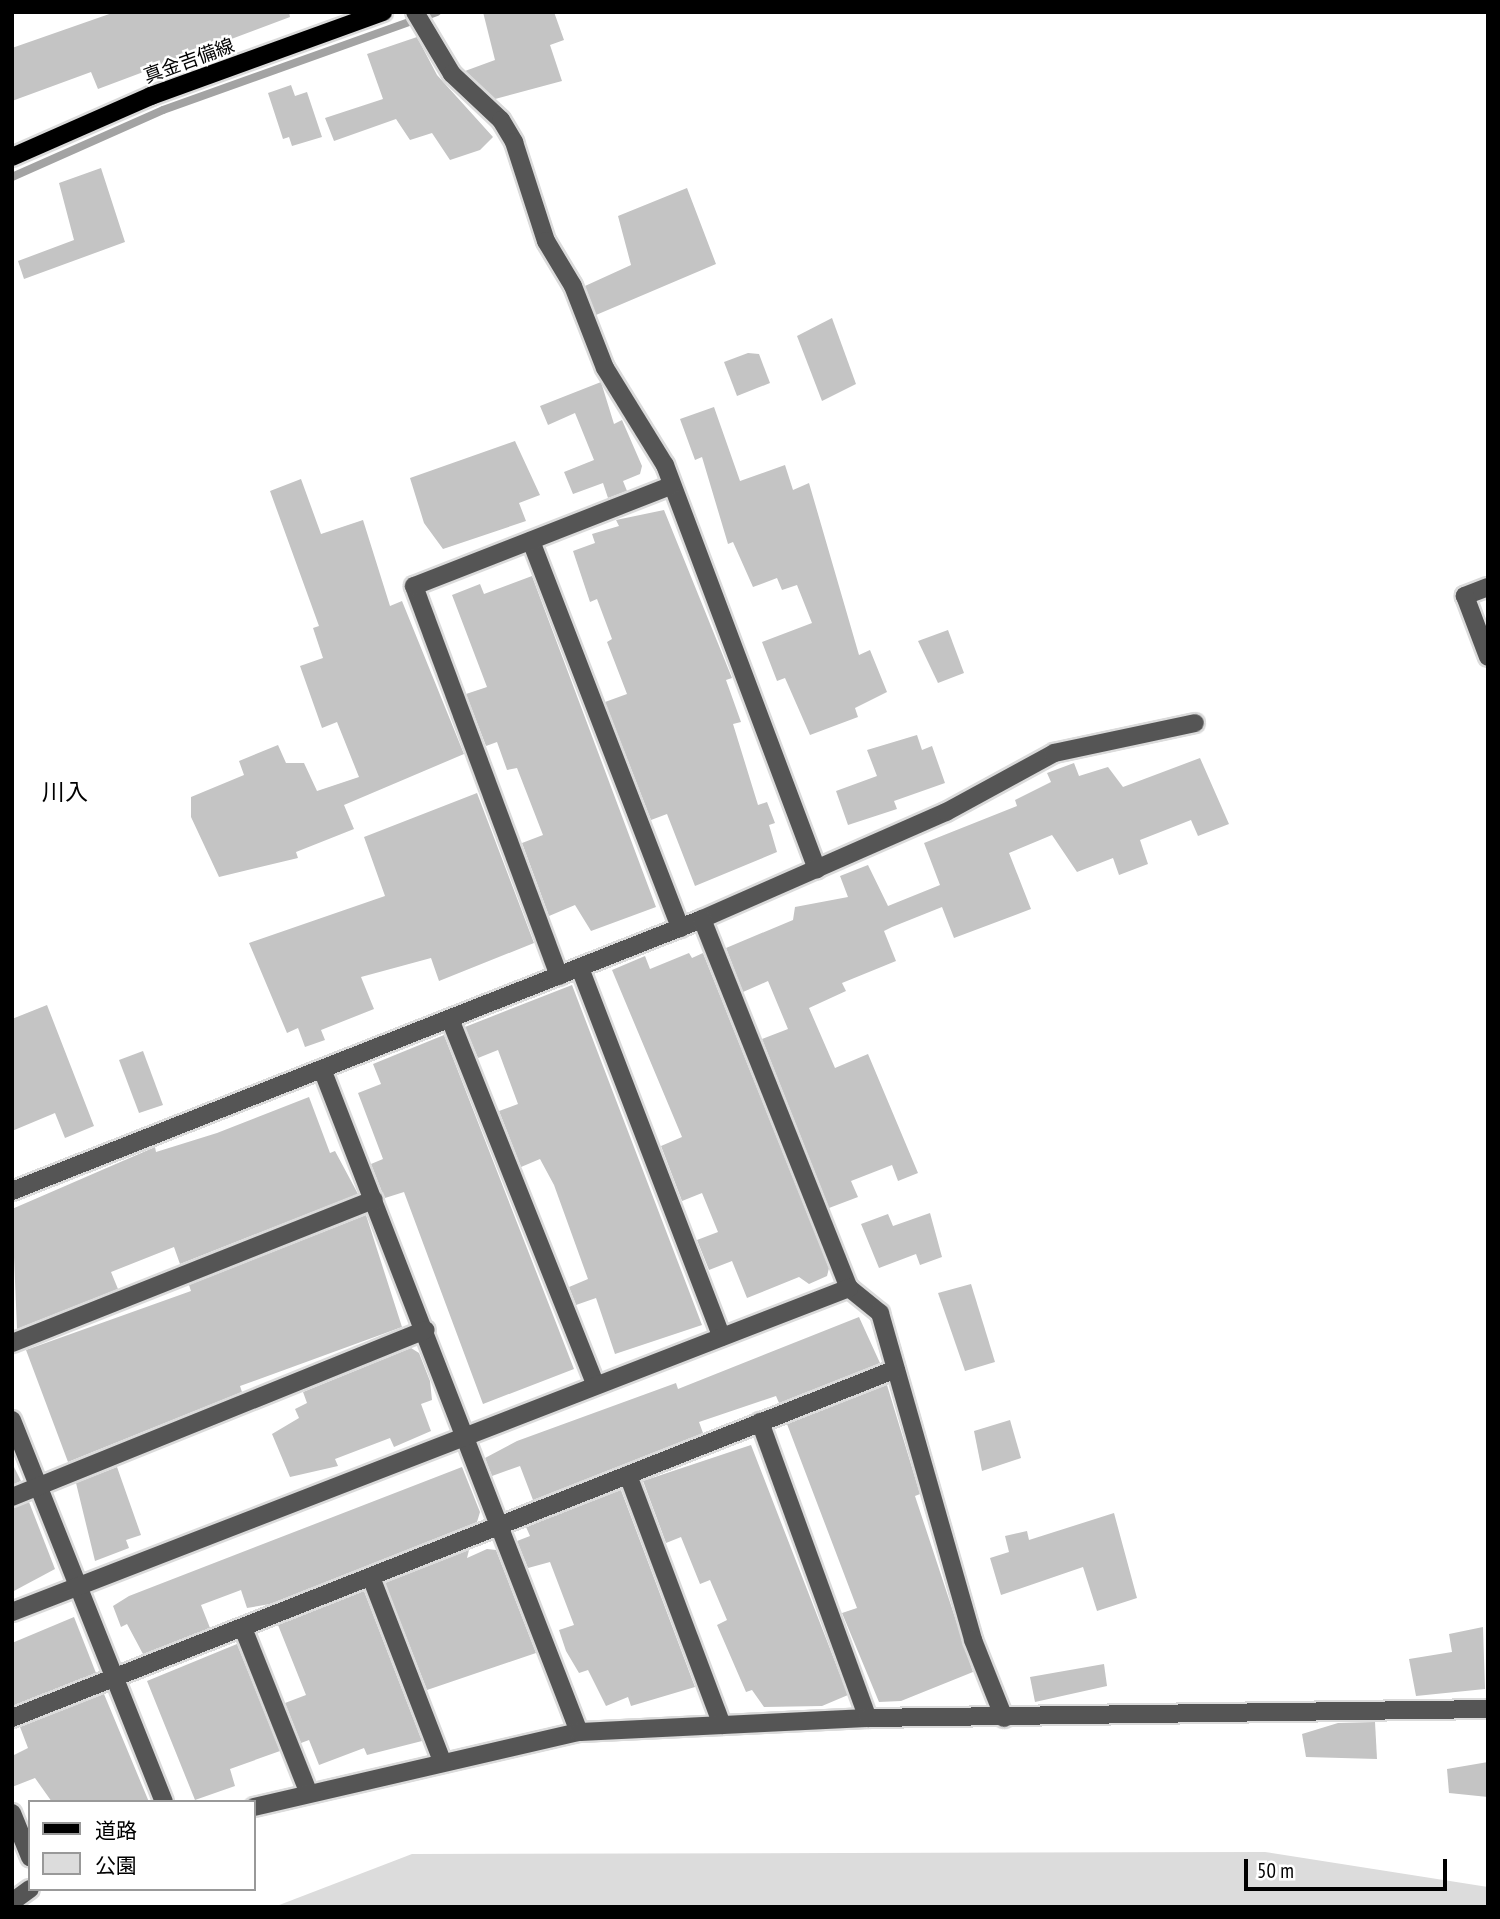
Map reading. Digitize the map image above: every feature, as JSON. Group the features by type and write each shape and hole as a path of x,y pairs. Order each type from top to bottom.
{"main road":[{"name":"真金吉備線","path":"12,158 150,96 383,12"}],"street":[{"path":"418,18 452,74 500,120 514,142 546,241 671,486 817,869"},
{"path":"559,976 414,586 671,486"},
{"path":"531,541 680,928"},
{"path":"1488,587 1465,596 1488,657"},
{"path":"12,1191 702,919 946,812 1054,752 1195,723"},
{"path":"702,919 849,1288 880,1313 974,1640 1004,1718"},
{"path":"580,968 722,1337"},
{"path":"450,1019 596,1385"},
{"path":"323,1069 467,1435 579,1732"},
{"path":"12,1343 374,1200"},
{"path":"12,1612 849,1288"},
{"path":"12,1497 426,1330"},
{"path":"12,1718 896,1368"},
{"path":"12,1420 163,1800"},
{"path":"760,1423 868,1718"},
{"path":"628,1475 722,1725"},
{"path":"371,1577 442,1761"},
{"path":"243,1628 308,1791"},
{"path":"256,1806 308,1791 579,1732 868,1718 1488,1709"},
{"path":"12,1813 28,1852"},
{"path":"12,1902 28,1890"}],"green space":[{"path":"1265,1852 1488,1887 1488,1907 274,1907 412,1854"}],"building":[{"path":"115,12 289,12 290,17 98,89 91,72 12,101 12,48"},
{"path":"483,12 554,12 564,40 550,45 562,81 495,99 465,71 495,60"},
{"path":"417,37 437,75 493,137 480,150 450,160 432,133 410,140 396,119 334,141 325,118 383,99 367,54"},
{"path":"291,85 295,96 307,92 322,137 292,146 289,137 283,139 268,93"},
{"path":"101,168 125,242 24,279 18,261 74,240 59,183"},
{"path":"687,188 716,264 596,315 585,286 631,265 618,216"},
{"path":"832,318 856,384 822,401 797,336"},
{"path":"748,353 759,354 770,383 737,396 724,362"},
{"path":"601,382 614,424 622,420 642,466 640,474 623,481 627,491 608,498 603,483 573,494 564,472 594,460 575,413 548,425 540,406"},
{"path":"714,407 740,481 785,465 793,490 809,483 859,655 870,650 887,692 855,708 858,717 810,735 785,678 777,681 762,642 812,623 797,585 782,590 777,578 753,587 733,542 728,544 702,457 695,460 680,419"},
{"path":"515,441 540,495 519,503 526,521 443,549 424,523 410,478"},
{"path":"301,479 321,534 363,520 390,606 402,601 464,754 344,805 354,829 296,852 298,858 219,877 191,817 191,797 244,775 239,761 278,745 286,763 304,763 317,791 359,777 337,722 322,728 300,666 323,658 313,628 319,626 270,491"},
{"path":"664,510 732,678 726,680 741,722 733,724 758,805 767,802 775,823 769,825 777,852 695,886 667,814 651,820 605,702 627,694 607,642 612,639 597,599 590,602 573,551 595,543 592,534 619,526 616,520"},
{"path":"532,576 656,907 591,931 575,905 549,916 522,843 543,835 517,768 507,770 497,742 486,746 466,694 487,687 452,595 480,584 484,594"},
{"path":"948,630 964,673 938,683 918,641"},
{"path":"917,735 922,750 932,746 945,783 894,801 897,809 848,825 836,791 877,776 867,750"},
{"path":"1200,758 1229,824 1198,836 1191,820 1140,840 1148,864 1119,875 1113,858 1077,872 1052,835 1009,853 1031,909 954,938 942,907 892,927 884,931 896,961 842,983 846,991 809,1008 835,1068 868,1054 918,1173 898,1181 892,1165 851,1181 858,1197 829,1208 762,1039 788,1029 768,981 743,992 726,948 793,920 795,907 848,897 840,876 868,865 888,906 940,885 924,843 1017,806 1015,800 1051,782 1047,773 1074,763 1079,776 1108,767 1123,787"},
{"path":"477,793 534,943 439,981 431,958 361,977 374,1009 321,1030 325,1040 305,1047 298,1028 287,1033 249,943 385,896 364,837"},
{"path":"689,953 692,958 703,953 829,1268 827,1276 809,1284 799,1277 747,1298 732,1261 709,1270 697,1240 718,1232 702,1193 682,1201 661,1146 682,1137 612,970 645,956 650,969"},
{"path":"572,985 702,1325 615,1354 596,1298 576,1305 569,1287 588,1279 554,1185 540,1159 521,1167 499,1111 518,1104 498,1050 478,1058 465,1027"},
{"path":"47,1005 94,1126 65,1138 55,1113 12,1131 12,1019"},
{"path":"444,1035 574,1369 483,1404 404,1192 385,1198 382,1192 371,1164 383,1159 358,1093 381,1084 373,1064"},
{"path":"143,1051 163,1105 139,1113 119,1060"},
{"path":"309,1097 330,1153 335,1151 358,1194 180,1264 174,1247 111,1272 118,1289 17,1329 12,1209 155,1147 156,1152 217,1133"},
{"path":"930,1213 942,1257 920,1265 916,1254 879,1268 861,1224 888,1214 893,1226"},
{"path":"366,1215 402,1327 240,1386 242,1392 68,1462 26,1350 191,1291 189,1285"},
{"path":"971,1284 995,1362 965,1371 938,1293"},
{"path":"859,1317 880,1363 779,1403 776,1396 699,1422 703,1433 533,1500 520,1466 492,1476 485,1458 517,1441 676,1383 678,1389"},
{"path":"411,1348 419,1353 430,1381 432,1400 421,1404 431,1431 394,1447 390,1438 335,1459 338,1466 290,1477 272,1434 299,1418 295,1409 307,1403 303,1392"},
{"path":"887,1385 920,1494 915,1496 973,1672 901,1701 879,1702 842,1613 857,1608 787,1424"},
{"path":"1010,1420 1021,1458 982,1471 974,1431"},
{"path":"751,1445 848,1695 822,1706 764,1707 752,1690 746,1692 717,1625 727,1620 710,1580 700,1584 681,1537 666,1543 643,1481"},
{"path":"12,1463 21,1481 12,1485"},
{"path":"117,1467 141,1535 126,1540 129,1548 95,1561 76,1483"},
{"path":"462,1467 480,1512 477,1522 270,1604 247,1608 241,1590 201,1605 210,1628 143,1654 127,1624 121,1627 113,1606 129,1596"},
{"path":"621,1490 695,1687 631,1706 628,1697 606,1706 588,1670 579,1673 566,1651 559,1630 574,1625 550,1562 528,1568 517,1541 530,1536 526,1527"},
{"path":"29,1502 55,1569 12,1592 12,1508"},
{"path":"1114,1513 1137,1598 1097,1611 1083,1567 1001,1595 990,1558 1009,1552 1005,1536 1027,1531 1029,1540"},
{"path":"487,1549 496,1550 536,1653 427,1690 385,1583 469,1550 467,1558"},
{"path":"364,1591 422,1741 367,1755 364,1748 319,1765 309,1740 301,1743 285,1703 306,1695 278,1625"},
{"path":"74,1617 96,1673 12,1706 12,1643"},
{"path":"1483,1627 1485,1689 1416,1696 1409,1659 1452,1652 1449,1634"},
{"path":"237,1644 280,1751 230,1769 235,1786 195,1800 147,1681"},
{"path":"1104,1664 1107,1686 1035,1702 1030,1677"},
{"path":"104,1694 148,1800 51,1800 35,1778 12,1787 12,1756 28,1748 20,1727"},
{"path":"1375,1722 1377,1759 1306,1757 1302,1734 1338,1723"},
{"path":"1488,1762 1488,1797 1449,1793 1447,1769"}],"waterway":[{"path":"12,177 163,110 437,12"}],"district":[{"name":"川入","path":"65,792"}]}
